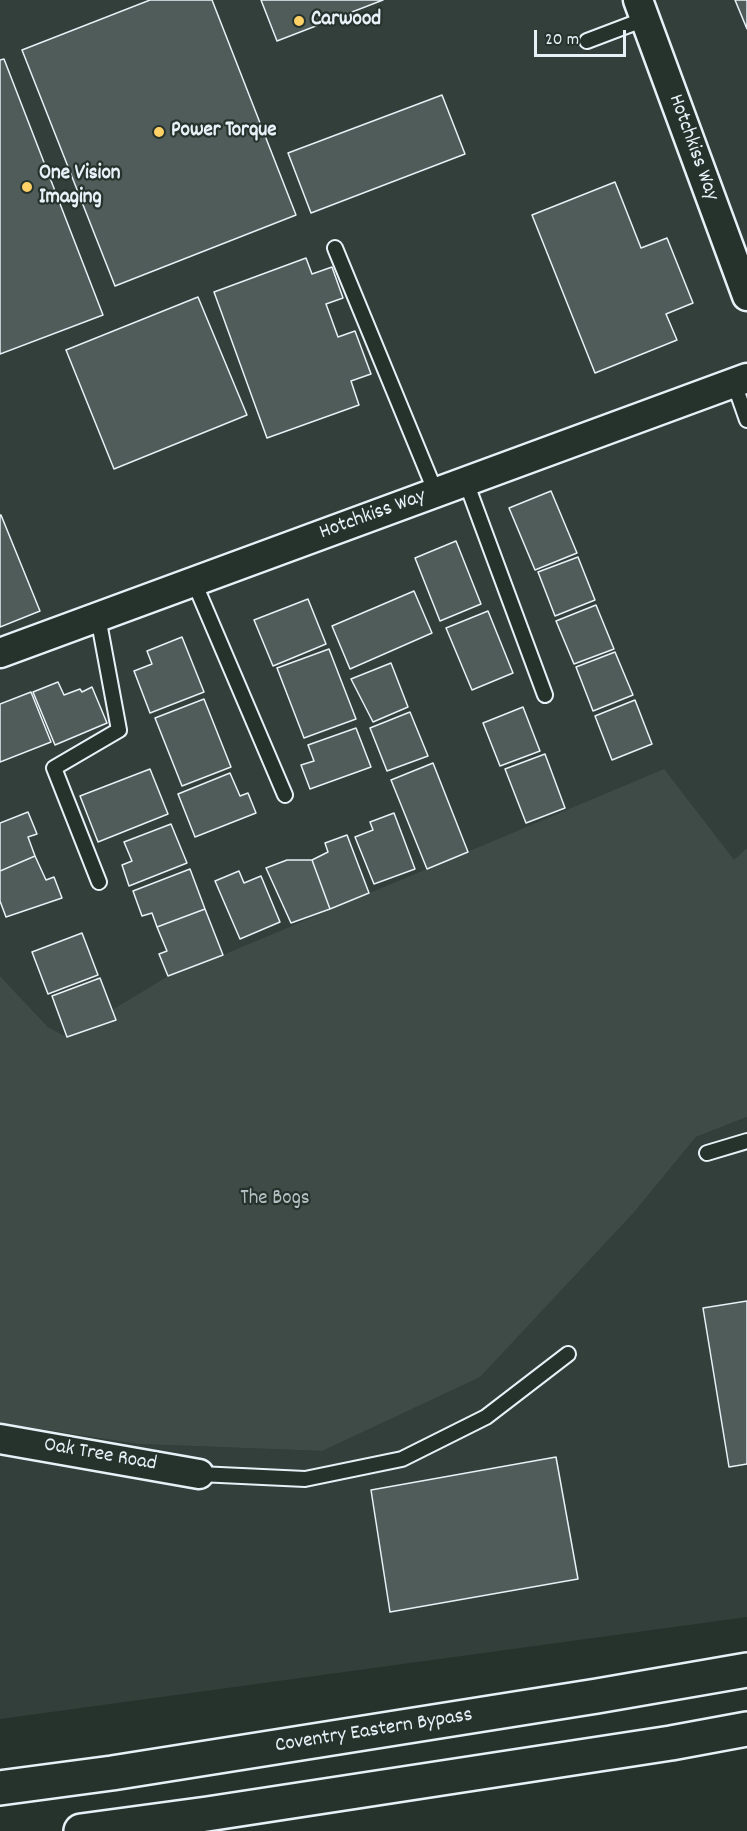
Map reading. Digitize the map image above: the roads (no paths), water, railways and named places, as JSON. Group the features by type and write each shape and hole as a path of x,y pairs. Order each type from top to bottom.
{"highway":[{"name":"Coventry Eastern Bypass","path":"0,1788 112,1773 747,1670"},
{"path":"81,1831 671,1743 747,1729"},
{"path":"0,1769 112,1773"}],"street":[{"name":"Hotchkiss Way","path":"641,10 736,236 747,297"},
{"name":"Hotchkiss Way","path":"0,653 740,381"},
{"name":"Oak Tree Road","path":"0,1439 199,1474"}],"lane":[{"path":"587,41 641,10"},
{"path":"335,248 436,493"},
{"path":"740,381 747,420"},
{"path":"466,482 545,695"},
{"path":"194,582 285,795"},
{"path":"99,617 119,730 54,768 99,882"},
{"path":"707,1153 747,1142"},
{"path":"199,1474 305,1479 402,1459 486,1417 568,1354"},
{"path":"173,1831 207,1814"}],"place":[{"name":"Carwood","path":"299,21"},
{"name":"Power Torque","path":"159,132"},
{"name":"One Vision Imaging","path":"27,187"}],"park label":[{"name":"The Bogs","path":"275,1200"}]}
